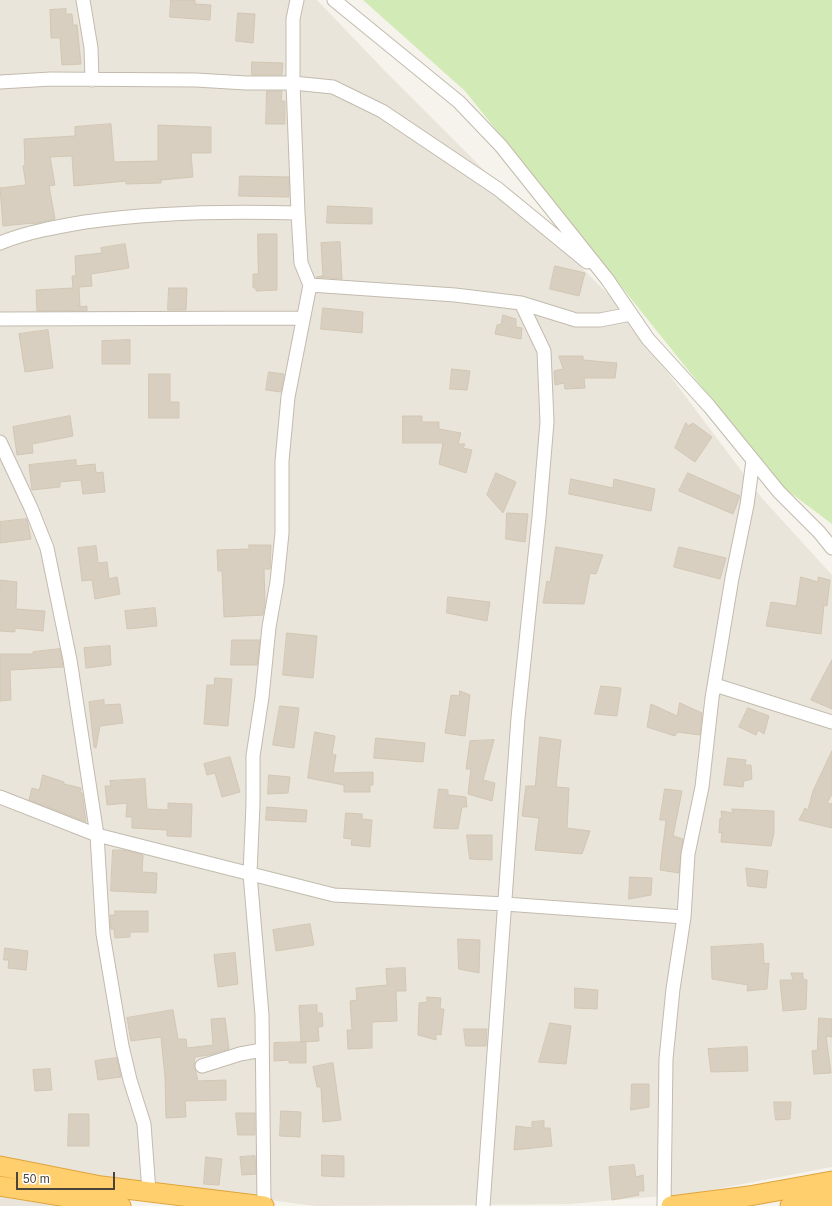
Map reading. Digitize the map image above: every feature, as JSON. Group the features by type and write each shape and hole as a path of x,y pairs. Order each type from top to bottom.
{"highway":[{"path":"0,1166 122,1206"},
{"path":"671,1206 749,1196 832,1180"},
{"path":"0,1186 99,1198 149,1192 264,1206"},
{"path":"790,1206 832,1198"}],"street":[{"path":"82,0 90,48 92,80"},
{"path":"264,1206 262,1015 250,874 253,804 253,756 262,697 269,627 278,575 282,533 282,461 288,397 310,286 301,262 298,213 293,83 293,19 297,0"},
{"path":"334,0 464,108 502,146 607,279 648,339 709,406 779,492 819,532 832,548"},
{"path":"0,82 92,80 293,83 333,87 382,112 498,189 607,279"},
{"path":"0,243 22,234 57,227 151,214 248,211 298,213"},
{"path":"310,286 454,295 521,303 576,320 600,320 631,314"},
{"path":"484,1206 518,718 539,517 547,422 544,351 521,303"},
{"path":"0,319 303,318"},
{"path":"0,442 31,508 47,548 70,660 97,835 103,934 122,1046 130,1080 144,1124 149,1192"},
{"path":"664,1206 666,1059 673,989 684,918 688,854 702,787 714,685 732,578 747,505 753,460"},
{"path":"714,685 832,722"},
{"path":"0,797 97,835 334,895 505,904 684,918"},
{"path":"202,1066 240,1054 262,1050"}],"shaded area":[{"path":"0,0 317,0 384,70 611,297 761,497 832,575 832,1167 696,1193 570,1204 316,1206 140,1184 0,1157"},
{"path":"0,1193 63,1206 0,1206"}],"green space":[{"path":"363,0 832,0 832,524 780,485 465,91"}],"building":[{"path":"171,0 195,0 195,4 211,5 210,20 170,17"},
{"path":"66,9 66,14 72,14 73,25 77,25 81,64 62,65 60,38 51,38 50,10"},
{"path":"238,13 255,14 253,43 236,41"},
{"path":"252,62 283,63 282,75 252,75"},
{"path":"267,91 282,91 281,101 285,101 285,124 266,124"},
{"path":"111,124 114,162 158,161 158,125 211,127 211,153 191,153 193,177 161,180 161,183 126,184 126,181 74,186 72,156 50,157 55,185 49,186 55,219 33,224 3,226 0,188 26,185 23,166 25,165 24,139 75,136 75,127"},
{"path":"240,176 289,177 289,197 239,196"},
{"path":"328,206 372,208 372,224 327,223"},
{"path":"258,234 277,234 277,290 256,291 256,288 253,288 253,274 258,274"},
{"path":"340,242 342,279 316,277 323,276 321,243"},
{"path":"125,244 129,268 91,274 92,286 79,287 80,307 87,306 87,311 37,311 36,290 73,288 72,276 76,276 75,256 102,253 101,248"},
{"path":"555,266 585,273 579,296 550,289"},
{"path":"169,288 187,288 186,310 168,310"},
{"path":"323,308 363,312 362,333 321,329"},
{"path":"503,315 516,319 516,327 522,328 521,339 495,334 497,325 501,324"},
{"path":"48,330 53,368 25,372 19,334"},
{"path":"130,340 130,364 102,364 102,341"},
{"path":"559,356 583,356 583,360 617,363 615,378 584,378 585,388 565,389 564,383 555,385 554,371 563,369"},
{"path":"452,369 470,371 467,390 450,389"},
{"path":"269,372 284,374 281,392 266,390"},
{"path":"149,374 170,374 170,402 179,402 179,418 149,418"},
{"path":"70,416 73,436 32,444 33,453 17,455 13,427"},
{"path":"403,416 422,416 422,422 439,422 439,429 461,433 458,444 465,444 463,448 472,450 466,473 439,464 443,443 403,443"},
{"path":"686,423 688,426 693,423 712,437 695,462 675,448"},
{"path":"76,460 76,466 95,464 96,473 103,472 105,492 83,494 81,480 60,482 60,487 32,490 29,465"},
{"path":"496,473 516,482 503,513 487,495"},
{"path":"688,473 740,496 733,514 679,491"},
{"path":"571,479 613,488 614,479 655,489 651,511 569,494"},
{"path":"507,513 528,514 525,542 506,539"},
{"path":"27,519 31,539 0,543 0,522"},
{"path":"249,545 271,545 270,569 264,569 265,602 263,615 224,617 222,571 218,571 217,550 249,549"},
{"path":"96,546 98,563 107,562 109,579 117,577 120,594 95,599 92,580 82,581 78,548"},
{"path":"556,547 603,555 596,574 590,573 584,604 543,603 547,581 550,582"},
{"path":"679,547 726,558 720,579 674,567"},
{"path":"801,577 818,582 818,577 830,580 827,606 824,605 821,634 766,626 771,602 796,606"},
{"path":"0,580 17,582 16,609 45,611 43,631 15,628 15,632 0,631"},
{"path":"448,597 490,602 487,621 447,613"},
{"path":"155,608 157,626 127,629 125,611"},
{"path":"287,633 317,636 313,678 283,675"},
{"path":"232,640 260,640 257,665 231,665"},
{"path":"110,646 111,665 86,668 84,648"},
{"path":"60,649 63,667 10,670 11,700 0,701 0,654 33,654 33,652"},
{"path":"832,660 832,709 811,700"},
{"path":"215,678 232,679 228,726 204,724 207,685 214,685"},
{"path":"601,686 621,688 617,716 595,714"},
{"path":"460,691 470,695 465,736 445,733 451,695 459,696"},
{"path":"104,700 104,705 120,704 123,723 100,726 96,748 94,747 89,702"},
{"path":"680,703 702,713 700,735 677,732 675,736 647,727 651,704 677,716"},
{"path":"280,706 299,708 294,748 273,745"},
{"path":"748,708 769,716 764,734 758,730 756,735 739,727"},
{"path":"315,732 335,736 332,754 336,755 333,773 373,772 373,785 370,785 370,792 344,792 344,785 308,778"},
{"path":"540,737 561,740 556,787 569,788 567,828 590,831 582,854 535,850 539,818 522,816 526,786 535,786"},
{"path":"376,738 425,743 423,762 374,758"},
{"path":"494,740 483,780 495,783 492,801 468,794 471,769 466,769 470,741"},
{"path":"832,751 832,794 827,803 832,804 832,828 799,820 805,808 808,810 813,791"},
{"path":"230,757 240,792 222,797 215,773 207,775 204,764"},
{"path":"728,758 746,760 745,765 751,765 752,779 744,781 743,787 724,785"},
{"path":"43,775 64,782 64,784 81,788 80,792 82,793 86,822 29,800 32,788 39,790"},
{"path":"269,775 290,777 288,793 268,794"},
{"path":"145,779 147,809 168,810 168,803 192,804 191,837 167,836 167,830 132,828 132,817 126,817 127,803 107,805 105,786 111,786 110,781"},
{"path":"439,789 448,790 448,795 466,797 467,807 462,807 458,829 434,828"},
{"path":"665,789 682,791 673,836 683,839 679,873 660,870 666,820 660,820"},
{"path":"267,807 307,810 306,822 266,820"},
{"path":"732,809 774,811 774,833 771,846 721,842 722,832 719,833 720,818 722,819 721,811 733,813"},
{"path":"346,813 362,814 362,819 372,820 370,847 351,845 352,839 344,838"},
{"path":"467,835 492,835 492,860 470,859"},
{"path":"113,850 124,850 143,855 142,872 157,873 156,893 111,891"},
{"path":"746,868 768,871 766,888 748,886"},
{"path":"630,877 652,878 651,895 629,899"},
{"path":"115,911 148,911 148,932 130,932 130,937 115,938 114,929 111,929 110,915 115,915"},
{"path":"310,924 314,945 276,951 273,930"},
{"path":"458,939 480,940 479,973 459,969"},
{"path":"763,944 764,964 769,963 767,989 747,991 748,985 712,979 711,947"},
{"path":"5,948 28,951 26,970 8,968 9,960 4,960"},
{"path":"235,953 238,984 218,987 214,955"},
{"path":"405,968 406,991 396,991 397,1021 372,1022 372,1048 348,1049 347,1030 352,1030 350,1001 357,1000 356,988 387,985 386,969"},
{"path":"791,973 803,973 803,979 807,980 806,1009 783,1011 780,980 793,980"},
{"path":"575,988 598,990 597,1009 575,1008"},
{"path":"427,997 441,998 440,1009 444,1009 441,1035 436,1034 436,1040 418,1035 419,1003 427,1002"},
{"path":"317,1005 317,1013 322,1013 323,1026 318,1027 319,1041 301,1042 299,1006"},
{"path":"173,1010 178,1039 186,1039 187,1048 213,1045 211,1019 225,1018 229,1049 209,1055 195,1057 194,1065 198,1081 226,1080 226,1100 185,1101 186,1117 166,1118 165,1077 161,1037 131,1041 127,1018"},
{"path":"819,1018 832,1019 832,1037 826,1036 831,1073 814,1074 812,1051 817,1050"},
{"path":"550,1023 571,1026 566,1064 539,1062"},
{"path":"464,1029 487,1029 486,1046 466,1046"},
{"path":"306,1042 306,1063 289,1063 289,1060 274,1061 274,1043"},
{"path":"747,1047 748,1071 711,1072 708,1049"},
{"path":"117,1058 121,1077 98,1080 95,1061"},
{"path":"333,1063 341,1120 323,1122 321,1087 317,1087 313,1067"},
{"path":"50,1069 52,1090 35,1091 33,1070"},
{"path":"632,1084 649,1084 649,1107 631,1110"},
{"path":"774,1102 791,1102 790,1119 776,1120"},
{"path":"281,1111 301,1112 300,1137 280,1136"},
{"path":"236,1113 255,1113 255,1135 238,1135"},
{"path":"69,1114 89,1114 89,1146 68,1146"},
{"path":"544,1121 544,1128 550,1128 552,1146 514,1150 516,1126 532,1128 532,1122"},
{"path":"322,1155 344,1156 344,1177 322,1176"},
{"path":"255,1156 256,1174 242,1175 240,1157"},
{"path":"206,1157 222,1159 219,1185 204,1184"},
{"path":"634,1165 636,1177 643,1175 644,1191 638,1191 639,1195 612,1200 609,1167"}]}
